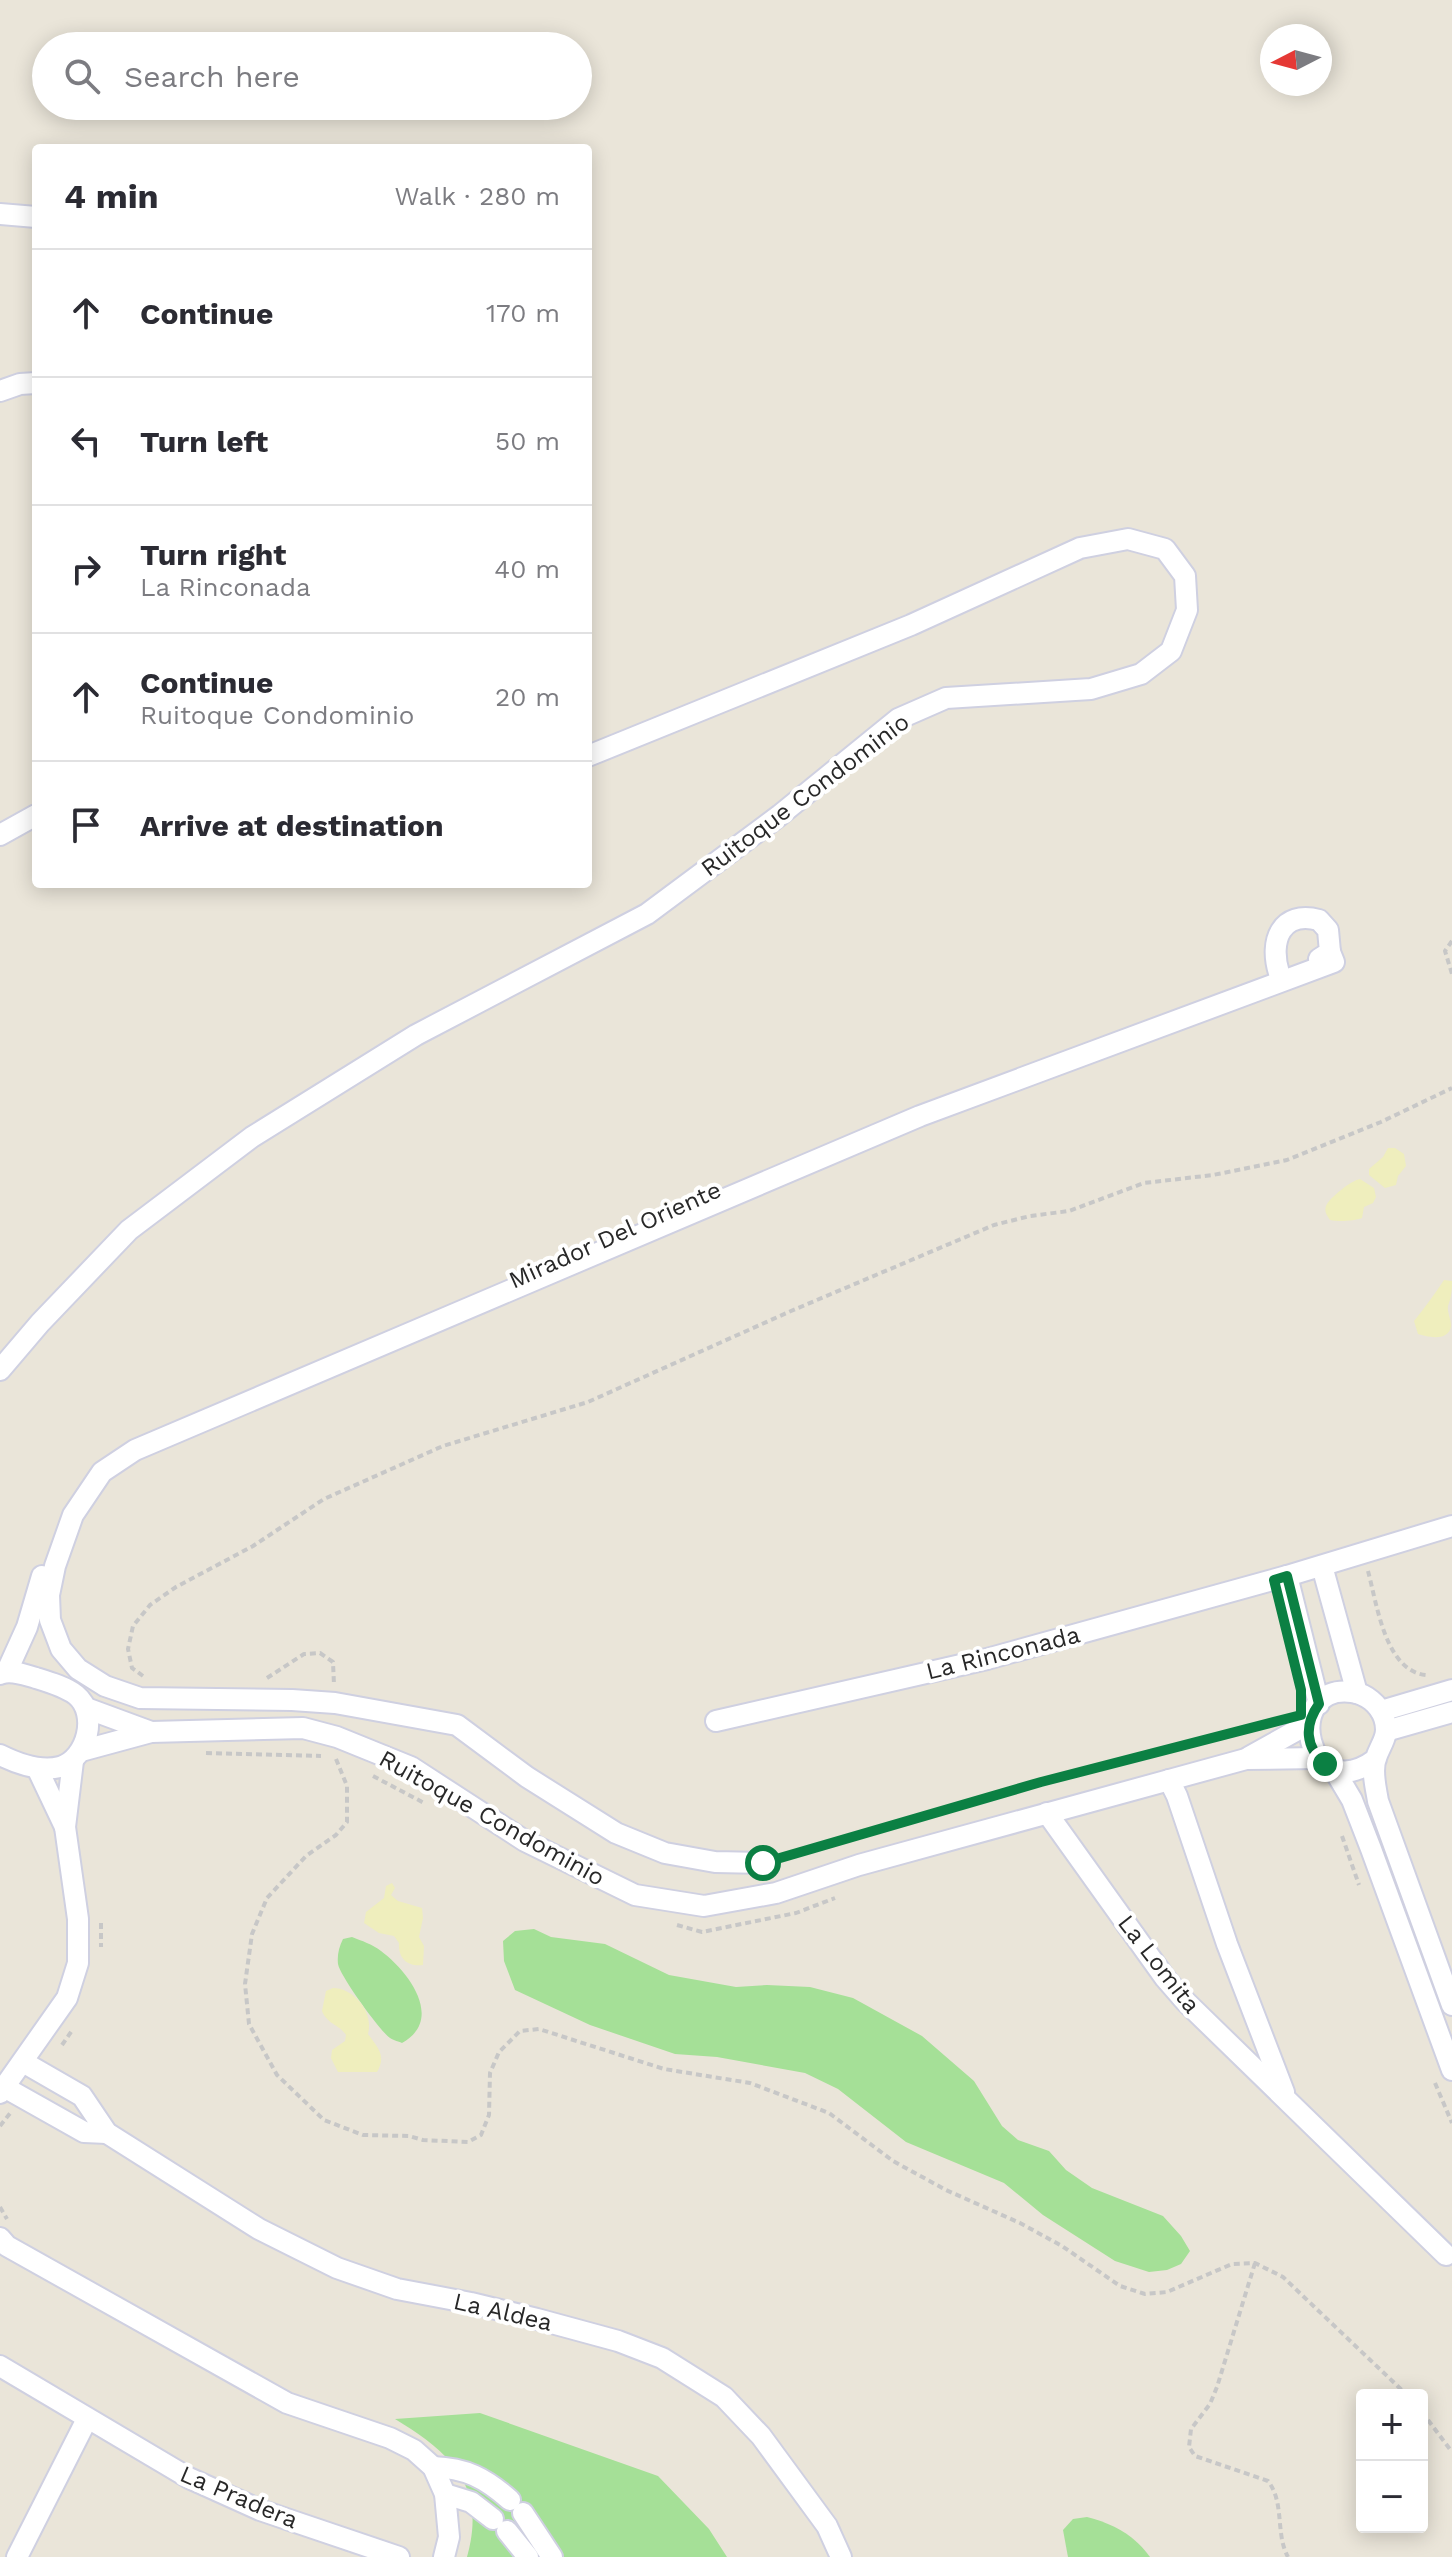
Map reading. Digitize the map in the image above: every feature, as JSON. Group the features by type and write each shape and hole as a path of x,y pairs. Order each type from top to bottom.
{"street":[{"path":"0,214 32,217"},
{"path":"0,391 32,383"},
{"name":"Ruitoque Condominio","path":"0,1370 40,1323 129,1230 252,1137 416,1035 647,914 780,815 898,719 946,698 1091,689 1141,674 1171,651 1187,610 1185,576 1165,549 1140,542 1128,539 1080,548 911,625 592,754"},
{"path":"0,835 32,817"},
{"path":"763,1863 715,1862 665,1853 616,1833 527,1777 457,1725 335,1703 140,1698 105,1686 78,1669 61,1649 50,1620 49,1595 55,1566 73,1515 102,1472 135,1450 920,1116 1334,962 1328,930 1319,920 1297,918 1279,932 1275,960 1279,973"},
{"name":"Mirador Del Oriente","path":"38,1595 51,1539 74,1490 85,1473 100,1459 133,1442 359,1347 924,1100 1305,966 1330,952"},
{"name":"La Rinconada","path":"716,1721 987,1659 1322,1566 1452,1526"},
{"path":"1322,1566 1357,1693"},
{"path":"1287,1576 1319,1704"},
{"name":"Ruitoque Condominio","path":"38,1595 27,1627 3,1672 64,1689 77,1696 86,1708 151,1732"},
{"name":"Ruitoque Condominio","path":"38,1595 41,1633 64,1689"},
{"path":"1384,1721 1445,1684"},
{"path":"1452,2005 1378,1801 1376,1759 1385,1741 1384,1721 1367,1697 1357,1693 1336,1693 1319,1704 1308,1724 1308,1736 1352,1800 1452,2070"},
{"path":"65,1827 77,1756 89,1728 86,1708"},
{"path":"1384,1721 1452,1712"},
{"name":"Ruitoque Condominio","path":"37,1768 58,1767 77,1756 151,1732 303,1728 337,1737 411,1767 525,1841 635,1895 704,1906 776,1893 859,1865 1246,1759 1308,1724"},
{"path":"0,1755 37,1768 65,1827 78,1919 78,1963 67,1998 2,2090"},
{"name":"Ruitoque Condominio","path":"1246,1759 1325,1763 1356,1770 1376,1759"},
{"name":"La Lomita","path":"1169,1780 1227,1944 1287,2099"},
{"name":"La Lomita","path":"1047,1813 1175,1990 1446,2255"},
{"name":"La Aldea","path":"23,2062 82,2096 107,2133 259,2229 337,2268 397,2289 471,2303 618,2341 662,2358 724,2397 761,2436 827,2526 841,2557"},
{"name":"La Aldea","path":"2,2090 84,2132 107,2133"},
{"path":"0,2238 7,2246 287,2403 390,2438 414,2450 433,2467 445,2494 449,2537 444,2557"},
{"name":"La Pradera","path":"0,2366 189,2478 260,2510 399,2557"},
{"path":"17,2557 87,2419"},
{"path":"433,2467 457,2468 479,2477 517,2506 552,2557"},
{"path":"445,2494 471,2502 500,2525 528,2557"}],"path":[{"path":"1452,941 1445,951 1452,974"},
{"path":"144,1676 132,1668 128,1649 133,1626 150,1605 176,1587 253,1546 324,1499 363,1481 443,1446 588,1402 994,1225 1069,1211 1144,1183 1213,1175 1287,1160 1381,1122 1452,1088"},
{"path":"1363,1554 1390,1650 1414,1674 1445,1684"},
{"path":"260,1682 304,1654 320,1653 333,1662 335,1703"},
{"path":"763,1863 1041,1782 1263,1727"},
{"path":"335,1757 347,1786 347,1822 336,1835 306,1856 267,1898 252,1934 245,1984 249,2024 277,2075 324,2120 363,2135 468,2142 481,2135 489,2115 490,2073 499,2052 520,2031 539,2029 664,2069 750,2083 829,2113 893,2161 1062,2246 1120,2286 1145,2294 1167,2292 1232,2264 1255,2263 1283,2277 1401,2389"},
{"path":"1255,2263 1217,2387 1210,2404 1191,2429 1189,2447 1195,2456 1268,2481 1275,2490 1281,2544 1288,2557"},
{"path":"1428,2420 1452,2452"}],"green space":[{"path":"534,1929 551,1937 605,1944 669,1975 736,1987 810,1987 853,1998 922,2036 974,2081 1002,2126 1018,2140 1049,2151 1066,2170 1092,2188 1163,2216 1190,2251 1181,2264 1167,2270 1149,2272 1115,2261 1043,2215 1004,2183 906,2142 838,2089 805,2073 717,2057 675,2054 590,2025 515,1990 504,1961 503,1941 515,1931"},
{"path":"352,1937 374,1946 391,1960 402,1970 418,1996 421,2021 415,2033 402,2043 390,2038 378,2025 340,1970 340,1945 343,1939"},
{"path":"480,2413 658,2476 709,2529 727,2557 467,2557 472,2510 460,2474 433,2445 395,2419"},
{"path":"1087,2517 1123,2531 1150,2557 1068,2557 1063,2530 1073,2519"}],"sand":[{"path":"1388,1148 1395,1148 1404,1154 1406,1166 1398,1176 1396,1185 1385,1188 1369,1175 1369,1169"},
{"path":"1360,1179 1374,1188 1376,1197 1373,1203 1364,1207 1362,1218 1330,1220 1325,1210 1328,1203"},
{"path":"1444,1280 1452,1281 1449,1331 1437,1337 1418,1334 1414,1321"},
{"path":"392,1883 395,1888 391,1895 398,1901 422,1908 419,1937 424,1946 423,1965 405,1961 394,1936 379,1933 364,1923 366,1912 384,1898 386,1886"},
{"path":"333,1988 348,1992 365,2010 368,2034 381,2056 377,2072 338,2072 331,2058 332,2050 345,2041 346,2035 322,2011 326,1991"}],"route":[{"path":"763,1863 1041,1782 1301,1715 1301,1690 1274,1580 1287,1576 1319,1704 1308,1724 1308,1736 1311,1748 1325,1764"}]}
